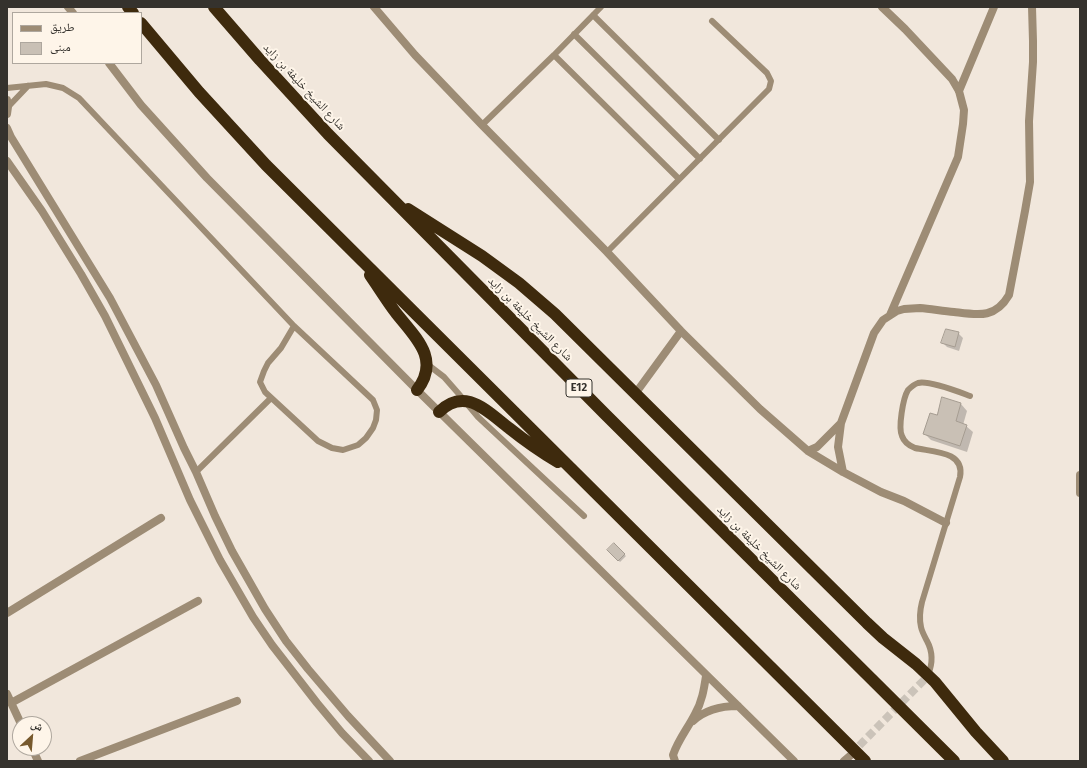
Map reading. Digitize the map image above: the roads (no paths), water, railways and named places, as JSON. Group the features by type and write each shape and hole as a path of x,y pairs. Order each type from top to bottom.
{"highway":[{"name":"شارع الشيخ خليفة بن زايد","path":"214,7 294,98 392,199 588,397 954,761"},
{"path":"142,24 199,92 266,165 865,761"},
{"path":"392,199 464,243 495,264 555,314 867,623 926,677 944,691 976,732 1003,761"},
{"path":"361,258 387,301 420,344 426,356 427,364 424,378 417,390"},
{"path":"439,412 442,408 451,403 460,401 470,402 479,406 530,444 576,472"}],"street":[{"path":"374,7 415,55 482,125 760,409 808,451 842,472 881,492 904,501 946,523"},
{"path":"882,7 905,28 952,80 959,91 964,110 958,157 890,315"},
{"path":"959,91 994,7"},
{"path":"842,472 838,447 841,423 874,333 883,320 896,311 912,308 973,315 986,314 1002,305 1009,295 1030,182 1029,121 1033,41 1032,7"},
{"path":"110,64 121,77 140,105 207,178 439,412 794,761"},
{"path":"7,128 11,138 110,298 156,385 232,551 265,609 286,641 326,692 390,761"},
{"path":"7,161 42,211 105,316 155,418 190,500 220,560 254,617 272,645 313,697 342,733 369,761"},
{"path":"635,394 681,330"},
{"path":"808,451 817,447 841,423"},
{"path":"1080,475 1080,493"},
{"path":"7,613 161,518"},
{"path":"11,703 198,601"},
{"path":"675,761 673,755 676,744 696,713 701,701 706,676"},
{"path":"7,694 17,716"},
{"path":"80,761 237,701"},
{"path":"690,724 698,717 717,708 738,706"},
{"path":"844,761 851,755"}],"lane":[{"path":"482,125 601,7"},
{"path":"593,15 719,140"},
{"path":"607,252 769,89 771,81 767,73 712,21"},
{"path":"574,34 700,159"},
{"path":"554,55 680,179"},
{"path":"7,88 46,84 63,88 79,98 294,326 373,400 377,410 376,420 373,428 366,438 358,444 344,450 332,448 318,441 265,392 260,382 268,363 281,348 294,326"},
{"path":"7,107 28,86"},
{"path":"427,364 444,377 478,417 584,516"},
{"path":"926,677 930,669 932,656 931,649 920,626 922,602 960,477 961,469 960,465 952,456 916,448 904,440 900,431 905,399 908,391 914,385 923,382 970,396"},
{"path":"196,472 271,398"}],"tunnel":[{"path":"851,754 925,679"}]}
